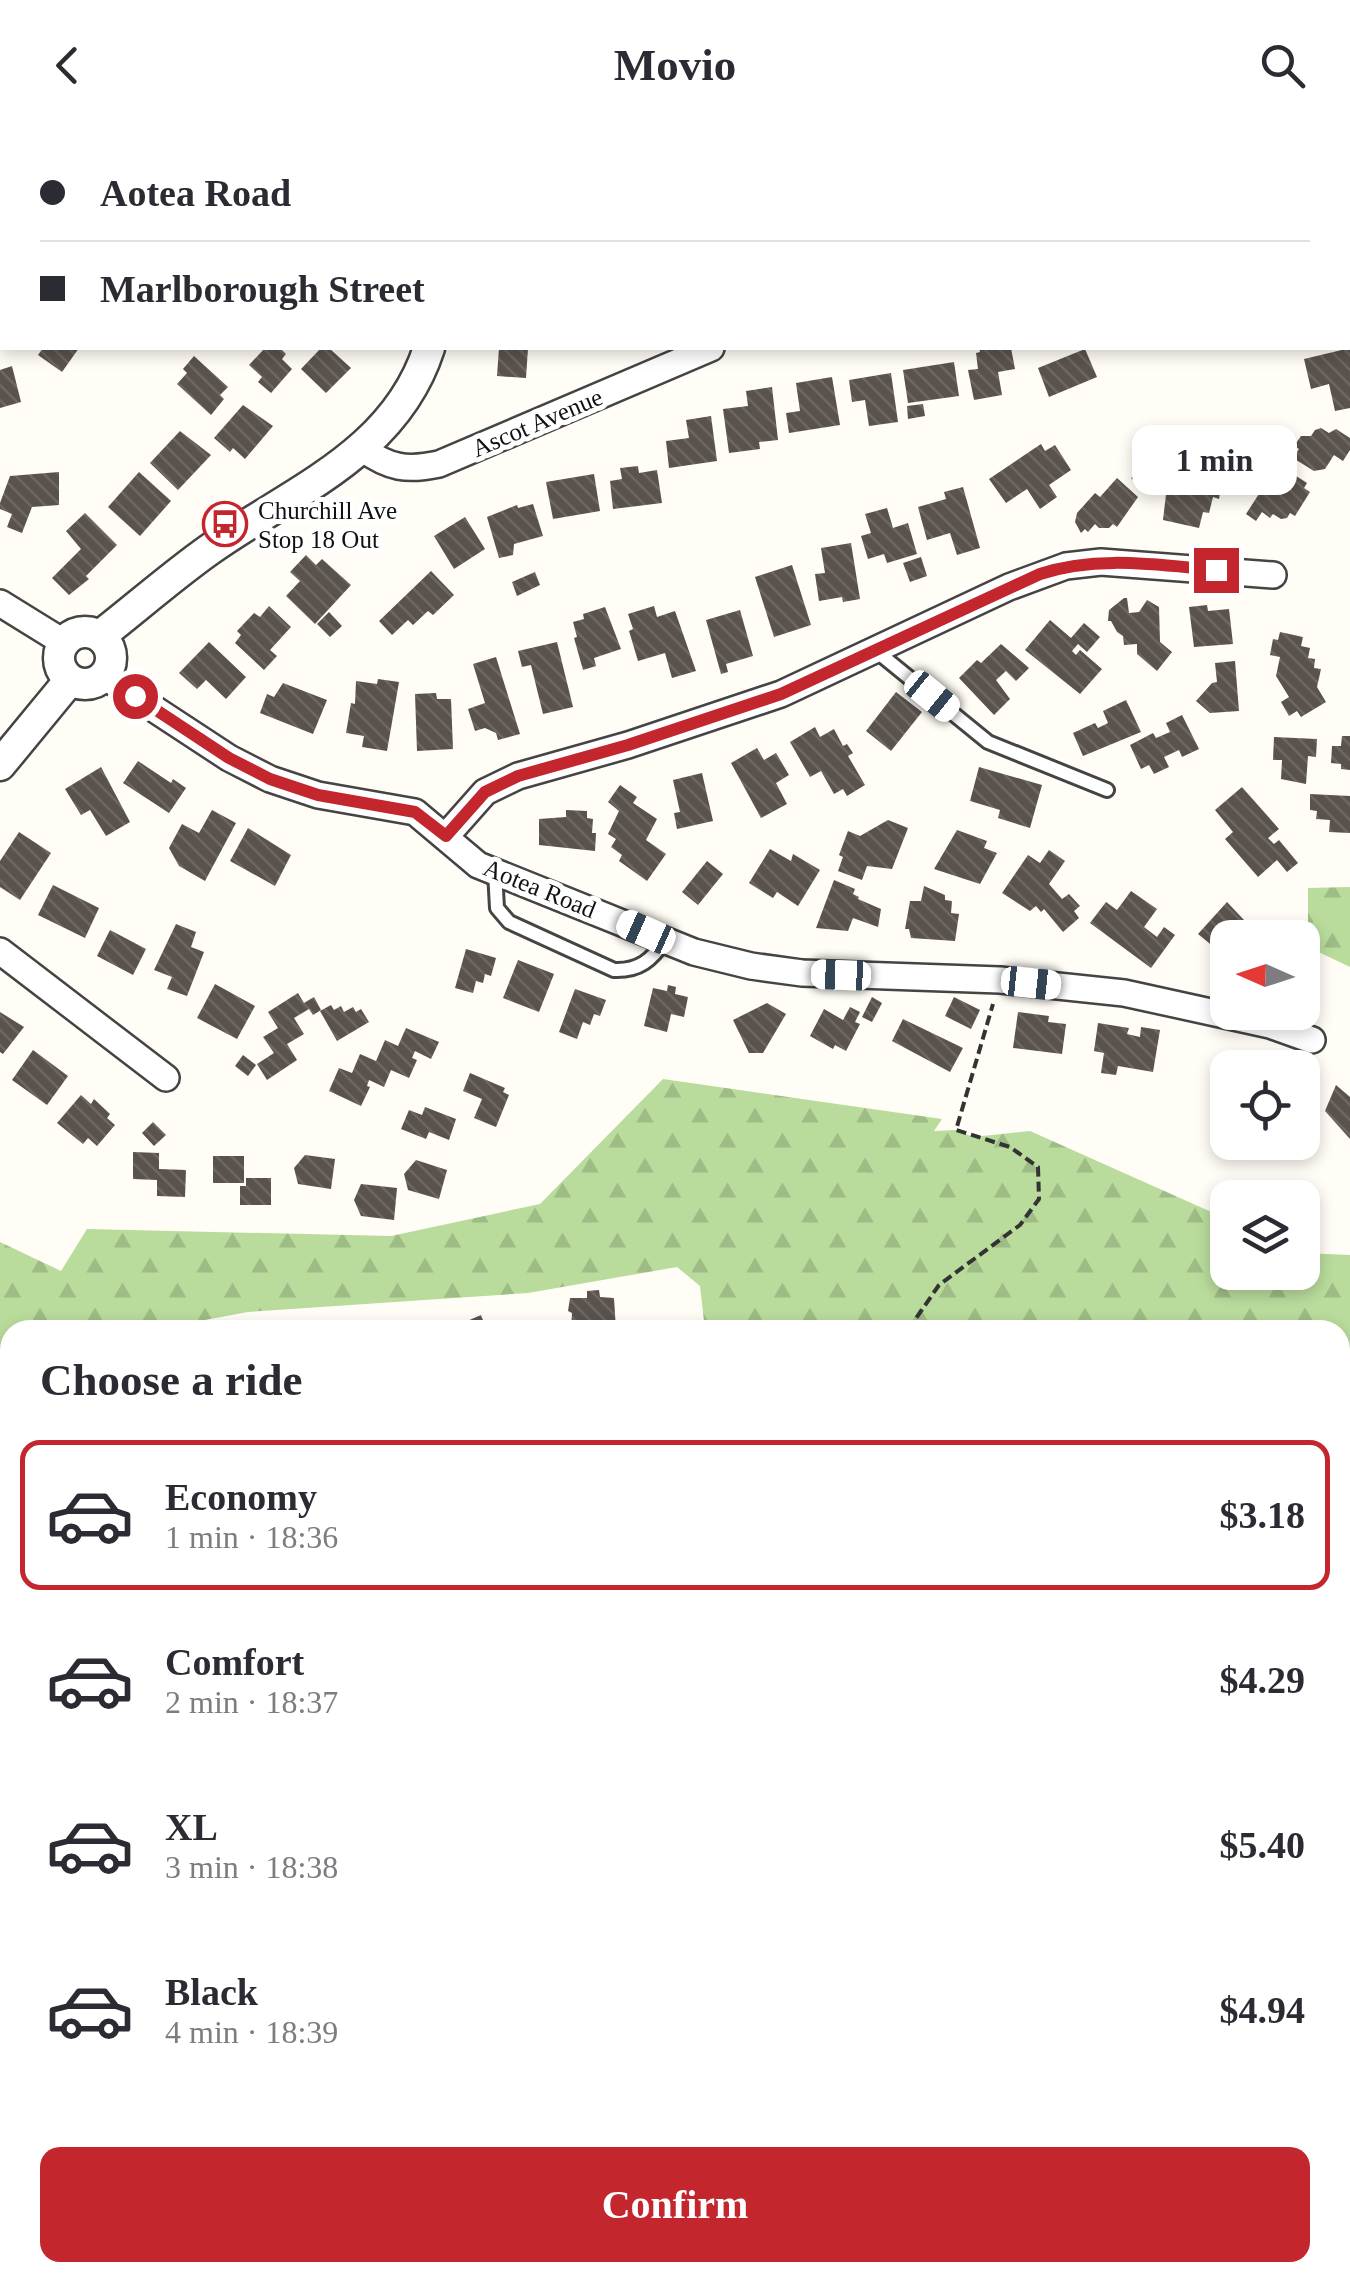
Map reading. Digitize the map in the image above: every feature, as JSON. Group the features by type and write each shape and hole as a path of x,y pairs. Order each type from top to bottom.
{"street":[{"path":"100,636 210,550 335,471 362,449 392,417 414,385 428,350"},
{"name":"Ascot Avenue","path":"362,449 398,468 439,464 706,350"},
{"path":"446,836 485,792 518,776 781,694 1009,587 1066,566 1101,562 1274,575"},
{"path":"0,602 63,642"},
{"path":"84,631 100,636 110,650 111,660 104,676 88,684 70,680 58,658 63,642 84,631"},
{"name":"Aotea Road","path":"104,676 229,758 270,779 318,795 415,812 478,865 694,952 802,973 1000,980 1124,993 1270,1025 1312,1040"},
{"path":"0,765 70,680"},
{"path":"0,951 166,1078"}],"lane":[{"path":"875,650 988,742 1106,790"},
{"path":"495,872 497,908 509,922 614,970 630,970 643,964 665,940"}],"path":[{"path":"915,1320 939,1285 1020,1225 1038,1198 1038,1167 1010,1148 956,1130 1000,980"}],"green space":[{"path":"1350,887 1350,967 1320,953 1320,920 1308,920 1308,888"},
{"path":"663,1079 942,1119 934,1131 956,1130 973,1137 1030,1131 1210,1211 1210,1290 1320,1290 1320,1254 1350,1255 1350,1320 704,1320 700,1286 677,1267 528,1293 248,1312 205,1320 0,1320 0,1242 61,1271 87,1229 391,1236 540,1204"}],"building":[{"path":"42,350 78,350 62,372 38,355"},
{"path":"263,350 282,350 286,354 282,359 292,369 271,393 258,382 262,377 249,365"},
{"path":"319,350 331,350 351,368 326,393 301,369"},
{"path":"499,350 528,350 526,378 497,376"},
{"path":"1011,350 1015,369 998,372 1002,395 974,400 968,370 978,369 976,353"},
{"path":"1085,350 1097,377 1049,397 1038,368"},
{"path":"1350,350 1350,408 1335,411 1329,384 1311,389 1304,359"},
{"path":"194,356 228,387 211,415 177,384"},
{"path":"954,362 959,396 908,403 903,370"},
{"path":"12,366 21,402 0,408 0,370"},
{"path":"891,373 898,422 869,426 865,400 852,402 849,380"},
{"path":"832,377 840,425 789,433 786,413 800,411 796,383"},
{"path":"772,387 778,440 759,442 760,449 729,453 723,409 748,406 746,391"},
{"path":"923,404 925,416 908,419 907,406"},
{"path":"243,405 273,426 245,459 214,438"},
{"path":"711,416 717,461 669,468 666,441 689,438 686,420"},
{"path":"1321,428 1329,433 1336,429 1350,438 1350,450 1343,461 1334,455 1325,469 1314,471 1293,458 1299,449 1294,446 1301,436 1311,436"},
{"path":"1154,429 1176,449 1140,487 1131,478 1135,475 1132,463 1140,454 1135,449"},
{"path":"180,431 211,455 178,490 150,463"},
{"path":"1041,444 1045,451 1055,445 1071,470 1049,485 1057,497 1040,509 1027,489 1006,503 989,479"},
{"path":"638,466 639,473 657,470 662,503 613,509 610,481 622,479 620,468"},
{"path":"1208,468 1219,470 1218,477 1223,478 1219,499 1213,497 1199,528 1163,520 1167,486 1175,489 1181,476 1188,478 1190,469 1207,473"},
{"path":"59,472 59,505 32,507 22,533 7,527 12,514 0,509 0,503 10,476"},
{"path":"139,472 171,501 140,536 108,507"},
{"path":"1290,472 1307,483 1304,488 1310,492 1295,516 1290,513 1281,519 1273,514 1270,518 1262,512 1256,521 1246,514 1266,483 1271,486 1278,479 1283,482"},
{"path":"594,474 600,511 553,519 546,482"},
{"path":"1117,478 1138,497 1117,527 1113,524 1099,528 1095,524 1081,533 1075,522 1077,513 1095,493 1100,497"},
{"path":"963,487 980,548 957,555 950,533 927,540 918,507 946,499 944,492"},
{"path":"533,504 543,536 514,544 513,555 499,558 487,517 517,505 518,508"},
{"path":"887,508 893,528 908,523 917,554 887,563 884,554 868,559 861,536 871,533 865,514"},
{"path":"85,513 117,545 86,576 89,579 69,595 52,578 81,549 66,531"},
{"path":"465,517 485,549 454,569 434,536"},
{"path":"851,543 860,599 819,601 815,574 825,573 821,548"},
{"path":"306,555 316,565 322,559 351,585 315,624 286,596 300,581 290,572"},
{"path":"921,557 927,576 910,582 903,563"},
{"path":"792,565 811,625 774,637 755,577"},
{"path":"431,571 454,595 433,615 428,611 413,625 408,620 392,635 379,621"},
{"path":"535,572 540,585 517,596 512,582"},
{"path":"1124,598 1129,613 1139,612 1147,600 1159,607 1160,642 1172,652 1157,671 1137,654 1137,644 1124,645 1123,636 1108,621 1109,610"},
{"path":"1207,605 1208,611 1229,609 1233,644 1194,647 1189,607"},
{"path":"269,606 291,627 270,650 277,656 264,670 235,643 241,635 237,631 254,613 260,617"},
{"path":"654,606 657,617 675,611 696,671 672,678 665,653 638,661 628,614"},
{"path":"605,607 621,649 594,658 596,666 583,670 573,622"},
{"path":"740,610 753,656 726,664 728,672 721,674 706,620"},
{"path":"329,612 342,626 330,637 317,624"},
{"path":"1050,620 1071,638 1084,623 1100,637 1087,652 1078,644 1072,651 1076,655 1080,650 1102,669 1080,694 1025,650"},
{"path":"1280,632 1303,637 1301,646 1310,648 1308,658 1315,659 1314,668 1321,669 1317,687 1326,702 1301,717 1297,711 1289,716 1281,702 1289,697 1276,676 1280,657 1270,655 1273,639 1278,640"},
{"path":"209,642 246,677 226,699 206,680 197,689 179,673"},
{"path":"557,642 573,707 543,714 531,665 522,667 518,651"},
{"path":"1001,644 1029,668 1016,681 1006,671 996,680 1010,699 994,715 959,678"},
{"path":"496,657 520,734 498,740 496,733 485,728 475,731 468,709 485,703 473,664"},
{"path":"1235,661 1239,711 1210,713 1196,701 1217,682 1215,663"},
{"path":"378,679 399,682 387,751 362,747 364,736 346,733 351,703 355,704 356,681 377,684"},
{"path":"283,683 327,700 313,734 260,713 267,694 274,697"},
{"path":"896,692 922,712 891,751 866,731"},
{"path":"436,693 437,699 451,699 453,749 417,751 415,694"},
{"path":"1126,700 1141,732 1083,756 1073,733 1095,723 1098,728 1108,723 1103,711"},
{"path":"1182,715 1199,749 1182,757 1179,750 1164,757 1169,767 1154,774 1149,765 1141,769 1130,745 1153,733 1156,738 1170,732 1166,723"},
{"path":"815,727 820,737 834,729 843,746 847,744 853,753 848,756 865,785 847,796 843,789 834,794 821,771 810,777 790,742"},
{"path":"1342,736 1350,736 1350,770 1331,763 1332,746 1341,746"},
{"path":"1274,737 1317,739 1316,757 1308,756 1306,784 1281,779 1282,760 1273,760"},
{"path":"757,748 764,760 776,753 789,775 776,783 787,804 761,818 731,763"},
{"path":"138,761 186,788 169,813 123,783"},
{"path":"101,767 130,822 106,836 90,810 81,815 65,789"},
{"path":"979,767 1042,785 1030,828 998,818 1000,810 970,801"},
{"path":"702,773 713,821 677,829 674,813 680,812 673,780"},
{"path":"620,785 637,797 633,803 657,819 646,840 666,854 647,881 619,861 622,855 611,847 616,839 608,834 619,811 608,802"},
{"path":"1242,787 1279,829 1268,838 1274,844 1279,840 1298,863 1287,872 1277,860 1258,877 1225,839 1233,832 1215,810"},
{"path":"1310,794 1350,796 1350,833 1329,832 1330,820 1316,819 1317,811 1310,810"},
{"path":"212,810 236,823 205,881 179,866 169,848 182,824 199,833"},
{"path":"566,810 587,811 587,818 593,819 595,851 539,845 539,819 566,817"},
{"path":"888,820 908,828 892,869 867,866 862,880 838,871 848,831 860,836"},
{"path":"248,828 291,855 275,886 230,861"},
{"path":"957,830 987,841 984,848 997,853 980,884 934,869"},
{"path":"19,832 51,853 20,900 0,887 0,861"},
{"path":"770,849 791,861 793,854 820,870 798,906 777,892 773,898 749,883"},
{"path":"1049,850 1065,861 1049,884 1062,899 1069,894 1080,906 1074,911 1079,918 1063,932 1044,909 1041,912 1036,906 1030,911 1002,893 1028,855 1040,863"},
{"path":"707,861 723,874 698,905 682,892"},
{"path":"834,880 855,889 853,894 858,899 881,909 878,927 853,918 848,931 816,928"},
{"path":"53,885 99,908 85,938 38,915"},
{"path":"924,886 952,901 951,913 959,914 955,941 911,938 909,929 905,929 910,901 921,901"},
{"path":"1131,891 1157,909 1144,927 1157,937 1164,927 1175,935 1151,968 1090,923 1106,902 1117,910"},
{"path":"1227,902 1244,920 1211,920"},
{"path":"1210,921 1210,944 1198,934"},
{"path":"176,924 196,932 191,947 204,952 187,996 167,989 172,977 154,970"},
{"path":"110,930 146,949 133,975 97,956"},
{"path":"466,949 496,958 491,976 485,974 483,983 476,981 473,993 455,988"},
{"path":"518,960 554,974 539,1012 503,998"},
{"path":"215,984 255,1006 237,1039 197,1018"},
{"path":"668,985 676,987 675,994 688,997 684,1017 671,1014 667,1032 644,1026 653,988 667,991"},
{"path":"575,989 606,1000 600,1016 594,1014 590,1025 583,1022 577,1039 559,1032"},
{"path":"298,993 304,1003 314,997 321,1010 313,1015 309,1009 294,1018 304,1034 287,1044 297,1060 267,1080 257,1064 274,1053 263,1037 278,1028 268,1012"},
{"path":"872,997 882,1003 872,1022 862,1017"},
{"path":"954,997 980,1010 971,1029 945,1016"},
{"path":"767,1003 786,1014 763,1053 749,1053 733,1020"},
{"path":"331,1005 334,1010 341,1006 344,1012 353,1007 356,1012 361,1009 369,1022 337,1041 320,1011"},
{"path":"850,1007 860,1012 855,1022 860,1024 846,1051 835,1045 833,1049 810,1036 824,1009 843,1020"},
{"path":"0,1012 24,1027 3,1054 0,1052"},
{"path":"1018,1012 1049,1016 1048,1022 1066,1024 1062,1054 1013,1048"},
{"path":"903,1019 963,1048 950,1072 892,1041"},
{"path":"1098,1023 1129,1028 1127,1034 1140,1037 1141,1027 1160,1030 1153,1072 1118,1066 1116,1075 1101,1073 1104,1053 1094,1051"},
{"path":"406,1028 439,1042 431,1059 415,1051 412,1058 417,1060 409,1078 391,1070 384,1087 369,1080 370,1087 361,1106 329,1091 339,1068 352,1073 360,1054 376,1061 385,1040 398,1046"},
{"path":"33,1050 68,1076 47,1105 12,1080"},
{"path":"243,1055 256,1065 248,1076 235,1066"},
{"path":"470,1073 505,1088 503,1092 509,1095 496,1127 474,1118 482,1099 463,1091"},
{"path":"1336,1085 1350,1097 1350,1139 1325,1111"},
{"path":"81,1095 91,1104 94,1099 110,1114 107,1118 115,1125 97,1146 88,1138 83,1144 57,1123"},
{"path":"425,1107 456,1119 449,1140 429,1132 426,1139 401,1129 409,1110 422,1115"},
{"path":"153,1122 166,1135 154,1146 142,1133"},
{"path":"133,1152 159,1153 159,1169 186,1170 185,1197 157,1196 157,1180 133,1179"},
{"path":"305,1155 335,1159 331,1189 298,1184 294,1168"},
{"path":"213,1156 244,1156 244,1183 213,1183"},
{"path":"416,1160 447,1170 439,1199 408,1190 404,1174"},
{"path":"246,1178 271,1178 271,1205 240,1205 240,1186 246,1186"},
{"path":"361,1184 397,1188 394,1220 361,1216 354,1200"},
{"path":"599,1290 600,1297 614,1298 615,1320 572,1320 570,1298 587,1298 587,1291"}],"place":[{"name":"Churchill Ave Stop 18 Out","path":"225,524"}],"route":[{"path":"135,696 229,758 270,779 318,795 415,812 446,836 485,792 518,776 628,745 781,694 1040,574 1101,562 1216,570"}]}
